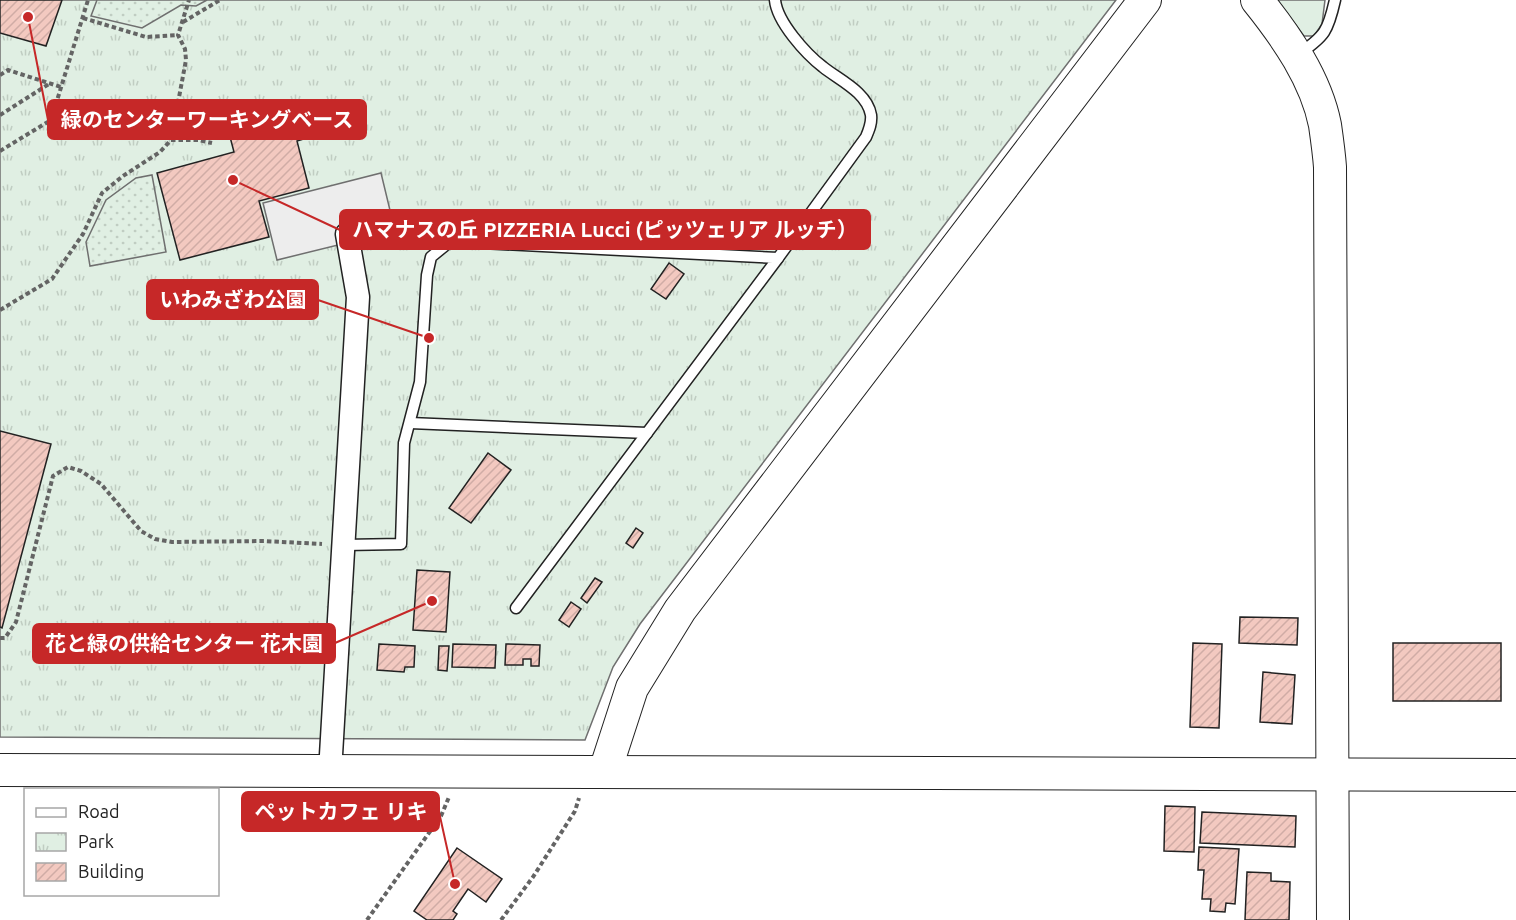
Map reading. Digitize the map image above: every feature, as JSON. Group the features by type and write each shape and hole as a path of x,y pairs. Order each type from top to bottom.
{"street":[{"path":"596,771 632,688 680,610 1145,0"},
{"path":"1257,0 1279,27 1313,91 1325,123 1330,167 1334,920"},
{"path":"330,772 358,297 347,234"},
{"path":"0,770 1516,775"}],"lane":[{"path":"516,608 866,137 871,115 867,104 857,91 821,66 796,40 783,21 775,0"},
{"path":"1296,56 1319,39 1329,24 1335,0"},
{"path":"344,545 401,544 404,443 420,382 427,275 431,257 447,244 462,242 778,258"},
{"path":"410,423 647,433"}],"path":[{"path":"1,148 51,120 88,0"},
{"path":"0,310 52,279 83,234 102,193 160,152 171,140 186,60 185,49 178,35 189,0"},
{"path":"182,22 220,0"},
{"path":"82,18 146,36 178,35"},
{"path":"0,75 9,70 61,87"},
{"path":"0,115 50,84"},
{"path":"171,140 198,140 212,143"},
{"path":"0,638 4,638 16,622 53,476 68,467 81,471 101,484 141,531 155,538 172,542 264,541 344,545"},
{"path":"501,920 533,877 575,811 596,771"},
{"path":"367,920 441,816 460,772"}],"green space":[{"path":"0,0 1116,0 640,624 613,667 585,740 0,737"},
{"path":"97,0 207,0 196,6 181,5 142,28 91,16"},
{"path":"1277,0 1325,0 1322,24 1314,36 1304,36"},
{"path":"152,175 166,252 90,266 86,242 106,200 136,178"}],"shaded area":[{"path":"381,173 395,231 277,260 263,203"}],"building":[{"path":"0,0 62,0 46,46 0,33"},
{"path":"301,114 307,138 297,141 309,188 259,201 269,237 180,260 157,173 234,152 229,133"},
{"path":"669,263 684,274 666,299 651,289"},
{"path":"0,431 51,444 2,628 0,627"},
{"path":"488,453 511,470 471,523 449,508"},
{"path":"636,528 643,533 633,548 626,543"},
{"path":"417,570 450,572 446,632 413,630"},
{"path":"595,578 602,582 587,603 581,598"},
{"path":"571,602 581,609 569,627 559,620"},
{"path":"1240,617 1298,618 1297,645 1239,643"},
{"path":"1193,643 1222,644 1219,728 1190,727"},
{"path":"1393,643 1501,643 1501,701 1393,701"},
{"path":"379,644 415,646 414,667 405,667 404,672 377,670"},
{"path":"453,644 496,645 495,668 452,667"},
{"path":"506,644 540,645 539,666 531,666 531,659 523,659 523,665 505,665"},
{"path":"439,646 449,646 447,671 438,670"},
{"path":"1263,672 1295,675 1292,724 1260,722"},
{"path":"1165,806 1195,807 1194,852 1164,851"},
{"path":"1202,812 1296,816 1295,847 1200,843"},
{"path":"1199,847 1239,849 1235,904 1226,903 1225,912 1210,911 1211,899 1202,899 1204,870 1198,870"},
{"path":"457,848 502,879 486,902 468,889 453,911 457,914 453,920 427,920 414,911"},
{"path":"1247,872 1271,873 1271,881 1290,882 1289,920 1245,920"}],"place":[{"name":"緑のセンターワーキングベース","path":"28,17"},
{"name":"ハマナスの丘 PIZZERIA Lucci (ピッツェリア ルッチ）","path":"233,180"},
{"name":"いわみざわ公園","path":"429,338"},
{"name":"花と緑の供給センター 花木園","path":"432,601"},
{"name":"ペットカフェ リキ","path":"455,884"}]}
